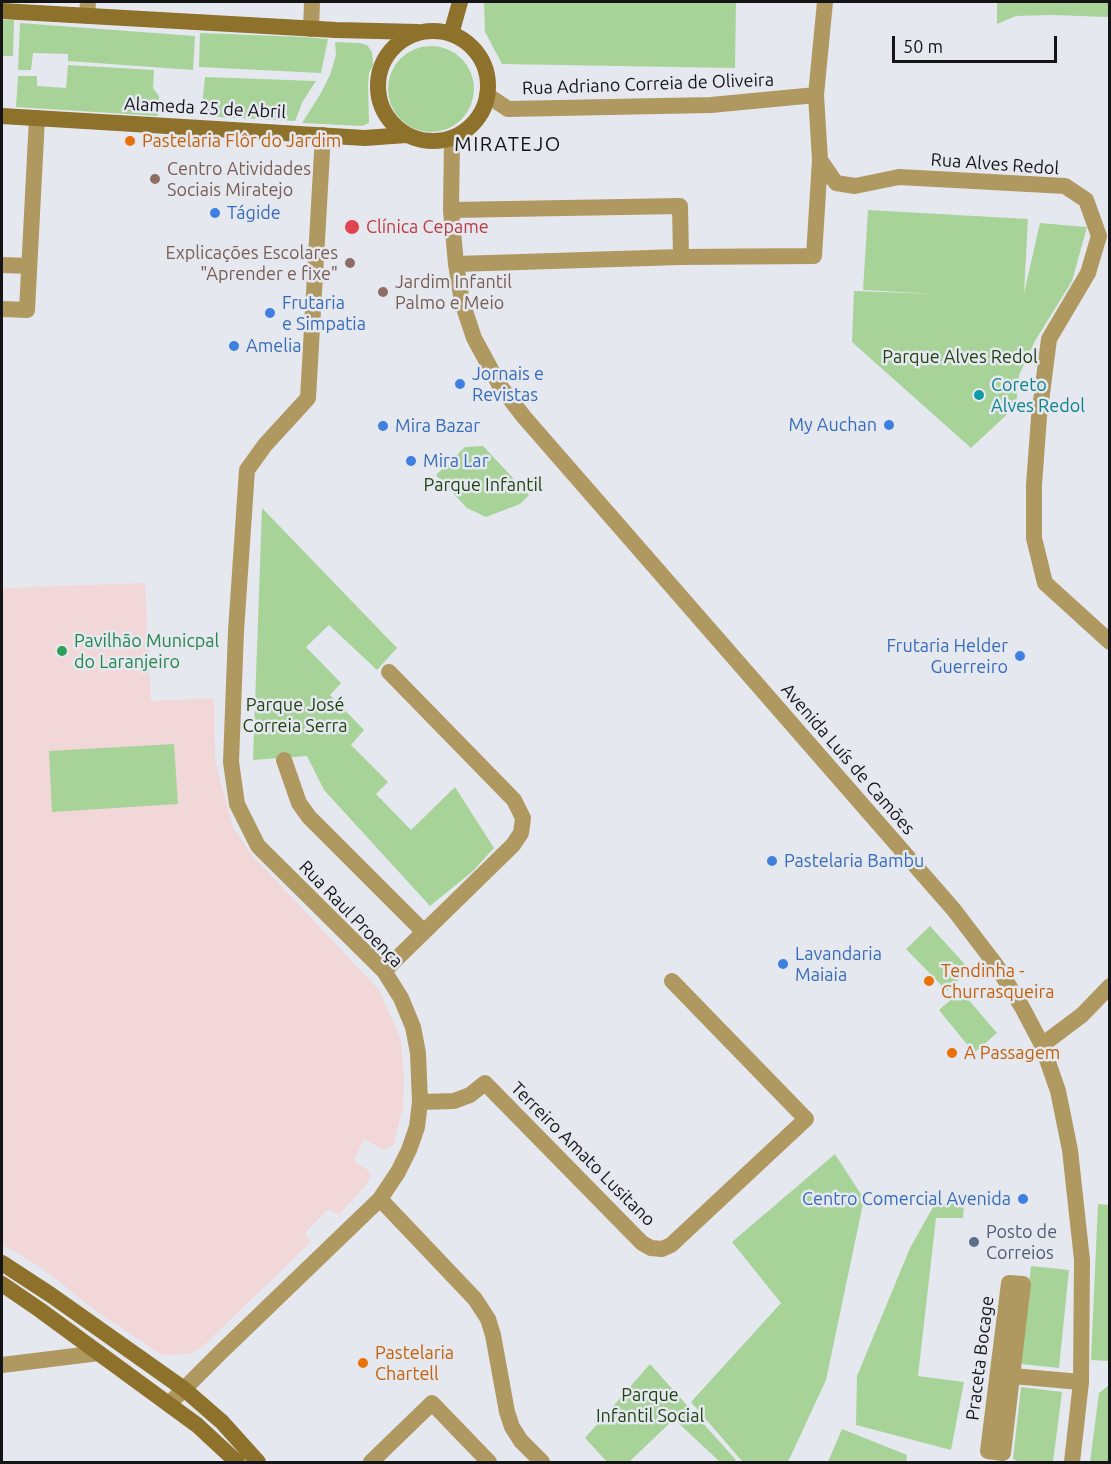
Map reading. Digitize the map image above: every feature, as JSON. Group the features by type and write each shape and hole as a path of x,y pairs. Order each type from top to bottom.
{"main road":[{"path":"451,34 460,2"},
{"path":"2,11 88,9 311,29 418,32 431,30 451,34 462,39 480,57 488,82 488,95 476,122 465,132 452,139"},
{"path":"406,135 393,125 383,112 378,96 378,80 382,64 390,50 403,39 418,32"},
{"name":"Alameda 25 de Abril","path":"2,116 365,138 406,135 428,142 452,139"},
{"path":"2,1263 184,1389 222,1422 258,1462"},
{"path":"2,1284 197,1425 237,1462"}],"street":[{"path":"311,29 312,2"},
{"path":"456,264 681,257 814,256 820,160 816,95 825,2"},
{"name":"Rua Adriano Correia de Oliveira","path":"488,95 508,109 711,105 816,95"},
{"path":"2,309 27,310 37,118"},
{"name":"Rua Raul Proença","path":"169,1404 380,1199 398,1172 417,1127 420,1102 418,1053 412,1027 400,998 384,971 258,846 237,804 231,762 236,631 247,470 265,445 308,398 323,135"},
{"name":"Avenida Luís de Camões","path":"452,139 451,210 462,302 474,338 500,386 524,417 954,910 996,965 1042,1045 1058,1091 1070,1150 1082,1260 1081,1382 1072,1462"},
{"name":"Rua Alves Redol","path":"820,160 836,183 855,186 899,177 1065,186 1086,200 1099,236 1088,273 1049,339 1038,417 1034,538 1045,583 1110,642"},
{"path":"451,210 680,206 681,257"},
{"path":"2,265 28,266"},
{"path":"384,971 513,844 521,833 523,818 514,800 390,672"},
{"path":"284,760 299,802 309,817 424,932"},
{"name":"Terreiro Amato Lusitano","path":"420,1102 454,1101 470,1095 485,1083 642,1243 651,1248 662,1249 671,1245 806,1119 672,981"},
{"path":"1042,1045 1082,1015 1110,986"},
{"path":"380,1199 475,1299 488,1319 512,1427 520,1441 542,1462"},
{"name":"Praceta Bocage","path":"1009,1283 1023,1284 1012,1376 1003,1453 988,1451 1009,1283"},
{"path":"2,1365 99,1353"},
{"name":"Praceta Bocage","path":"1012,1376 1081,1382"},
{"path":"371,1462 432,1403 489,1462"}],"shaded area":[{"path":"145,583 151,701 214,698 215,761 233,827 251,854 379,990 401,1040 404,1077 403,1108 393,1146 383,1150 364,1139 354,1161 368,1170 371,1176 365,1186 339,1215 328,1209 305,1233 311,1242 202,1347 190,1354 162,1355 97,1312 48,1273 2,1245 2,588"}],"green space":[{"path":"484,2 736,2 735,68 502,64 485,32"},
{"path":"997,2 1109,2 1109,17 1016,16 997,24"},
{"path":"2,20 14,20 13,56 2,56"},
{"path":"20,23 195,36 193,70 68,61 68,54 33,53 31,70 18,70"},
{"path":"200,33 328,39 321,73 199,67"},
{"path":"335,42 367,45 372,52 373,65 369,73 368,84 369,123 362,126 302,123 330,75 336,55"},
{"path":"423,46 439,46 462,58 471,72 474,89 471,106 462,120 439,132 423,132 407,125 395,113 388,97 388,81 395,65 407,53"},
{"path":"68,65 154,70 153,88 159,96 158,116 16,107 18,76 37,76 37,86 66,88"},
{"path":"205,77 316,81 303,101 295,121 201,116"},
{"name":"Parque Alves Redol","path":"868,210 1028,219 1024,293 1040,223 1087,227 1072,281 1035,341 1019,375 1016,406 971,448 852,342 854,291 936,294 863,290"},
{"name":"Parque Infantil","path":"483,446 529,495 520,504 486,517 467,508 436,475 465,447"},
{"name":"Parque José Correia Serra","path":"262,508 397,648 377,670 329,625 306,647 341,683 330,695 364,730 351,745 388,782 376,794 411,830 455,787 494,848 473,871 430,906 324,790 307,756 253,760"},
{"path":"174,744 178,804 52,812 49,751"},
{"path":"930,926 969,969 947,991 906,949"},
{"path":"961,991 997,1033 974,1053 939,1010"},
{"path":"835,1154 864,1199 826,1380 788,1462 741,1462 691,1402 781,1303 732,1242"},
{"path":"965,1192 963,1218 936,1218 918,1376 964,1382 951,1450 856,1425 857,1376 910,1248 937,1200 949,1206"},
{"path":"1098,1204 1109,1205 1109,1361 1091,1360"},
{"path":"1031,1266 1069,1270 1059,1368 1021,1364"},
{"name":"Parque Infantil Social","path":"650,1364 736,1460 720,1462 674,1419 629,1462 607,1462 585,1438"},
{"path":"1109,1385 1110,1448 1108,1462 1090,1462 1099,1393"},
{"path":"1021,1387 1062,1392 1053,1462 1020,1462 1013,1459"},
{"path":"842,1429 907,1455 906,1462 828,1462"}],"place":[{"name":"Pastelaria Flôr do Jardim","path":"130,141"},
{"name":"Centro Atividades Sociais Miratejo","path":"155,179"},
{"name":"Tágide","path":"215,213"},
{"name":"Clínica Cepame","path":"352,227"},
{"name":"Explicações Escolares \"Aprender e fixe\"","path":"350,263"},
{"name":"Jardim Infantil Palmo e Meio","path":"383,292"},
{"name":"Frutaria e Simpatia","path":"270,313"},
{"name":"Amelia","path":"234,346"},
{"name":"Jornais e Revistas","path":"460,384"},
{"name":"Coreto Alves Redol","path":"979,395"},
{"name":"My Auchan","path":"889,425"},
{"name":"Mira Bazar","path":"383,426"},
{"name":"Mira Lar","path":"411,461"},
{"name":"Pavilhão Municpal do Laranjeiro","path":"62,651"},
{"name":"Frutaria Helder Guerreiro","path":"1020,656"},
{"name":"Pastelaria Bambu","path":"772,861"},
{"name":"Lavandaria Maiaia","path":"783,964"},
{"name":"Tendinha - Churrasqueira","path":"929,981"},
{"name":"A Passagem","path":"952,1053"},
{"name":"Centro Comercial Avenida","path":"1023,1199"},
{"name":"Posto de Correios","path":"974,1242"},
{"name":"Pastelaria Chartell","path":"363,1363"}],"district":[{"name":"MIRATEJO","path":"508,144"}]}
